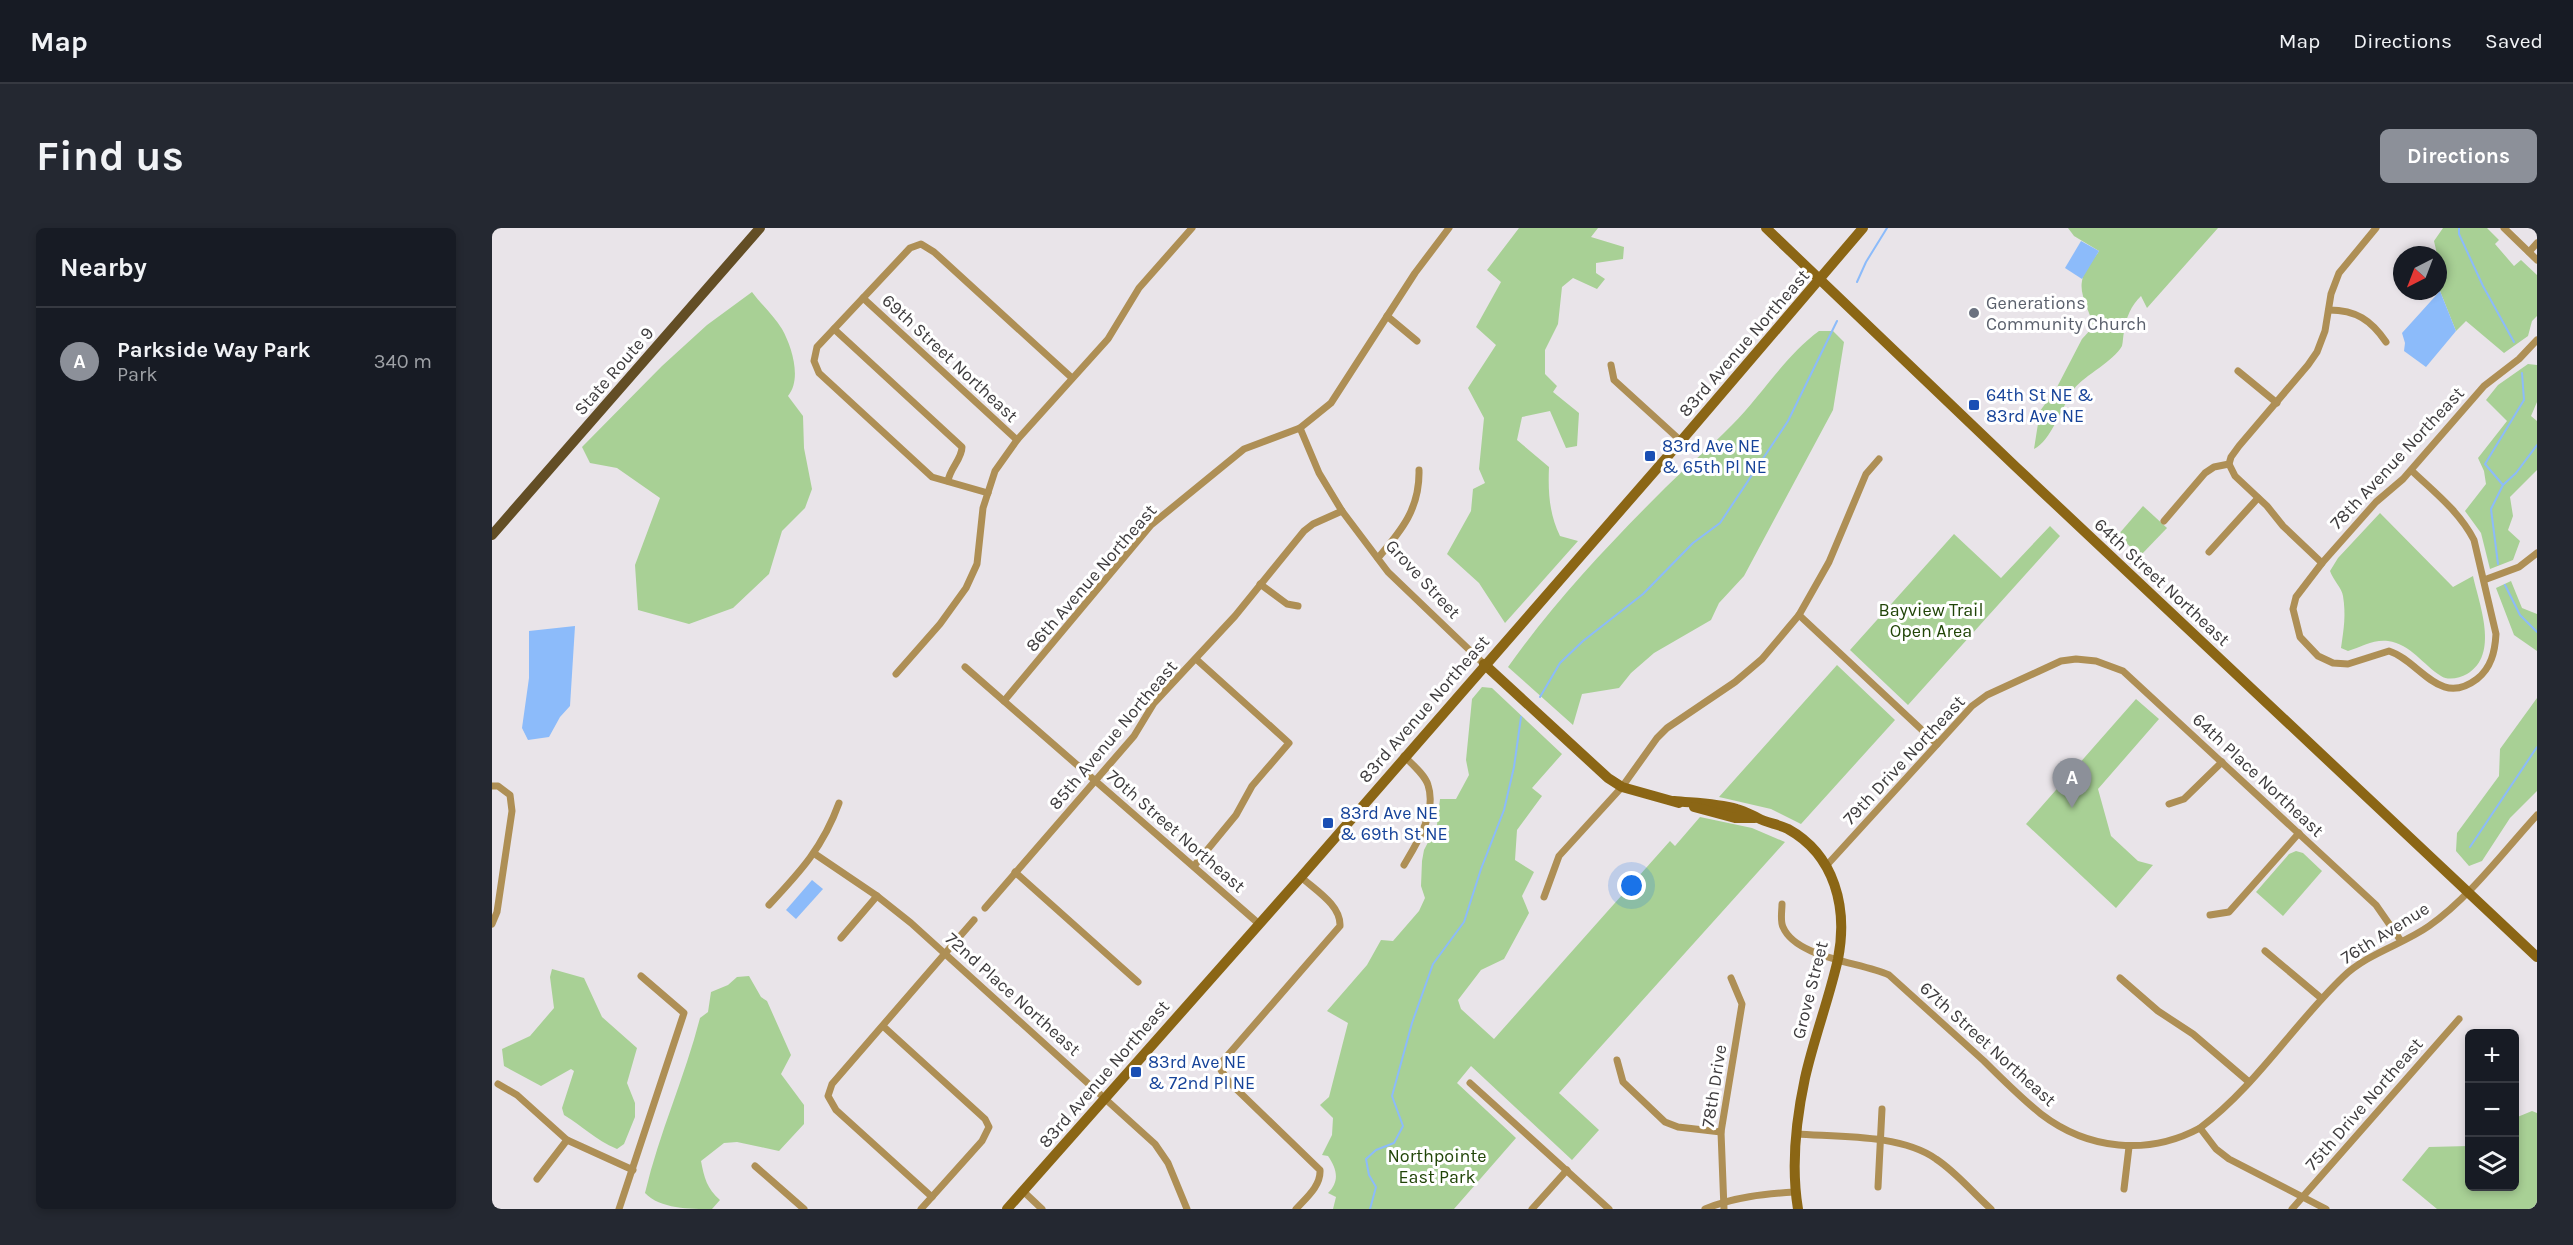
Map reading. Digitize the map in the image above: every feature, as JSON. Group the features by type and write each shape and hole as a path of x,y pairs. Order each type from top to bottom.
{"main road":[{"name":"State Route 9","path":"492,535 760,228"}],"street":[{"path":"896,674 940,624 966,588 977,564 983,508 995,471 1017,440 1108,339 1139,288 1192,228"},
{"name":"86th Avenue Northeast","path":"1004,701 1151,525 1244,449 1300,428 1331,403 1415,273 1449,228"},
{"name":"64th Street Northeast","path":"1766,228 2537,957"},
{"name":"83rd Avenue Northeast","path":"1007,1209 1106,1099 1681,441 1863,228"},
{"path":"2322,563 2235,476 2229,464 2239,446 2317,352 2325,331 2338,273 2376,228"},
{"path":"2504,228 2537,260"},
{"path":"2529,252 2537,243"},
{"path":"988,493 932,477 819,373 814,361 817,347 910,248 921,244 934,252 1072,378"},
{"name":"69th Street Northeast","path":"863,298 1017,440"},
{"path":"2329,310 2346,311 2374,325 2386,342"},
{"path":"1388,316 1417,341"},
{"path":"834,329 962,447 962,453 949,472 948,481"},
{"name":"78th Avenue Northeast","path":"2484,580 2496,634 2496,649 2488,667 2479,678 2469,685 2458,688 2443,687 2430,681 2407,659 2389,651 2348,664 2333,663 2318,656 2300,637 2293,609 2302,586 2386,491 2411,470 2484,386 2536,345"},
{"path":"1611,365 1614,380 1681,441"},
{"path":"2238,371 2277,403"},
{"name":"Grove Street","path":"1300,428 1319,473 1342,511 1402,587 1602,773 1622,787 1716,814 1758,818 1786,828 1807,841 1827,865 1840,901 1842,926 1838,958 1805,1078 1796,1134 1795,1192 1798,1209"},
{"path":"1544,897 1559,856 1622,787 1644,753 1667,728 1735,682 1762,659 1799,615 1829,562 1866,474 1880,459"},
{"path":"2164,521 2205,473 2214,467 2229,464"},
{"path":"1378,558 1402,530 1415,504 1419,491 1419,470"},
{"path":"2411,470 2458,514 2467,526 2474,540 2484,580 2519,567 2537,553"},
{"path":"2209,552 2258,498"},
{"name":"85th Avenue Northeast","path":"985,908 1134,736 1154,703 1196,659 1304,531 1313,524 1342,511"},
{"path":"1260,584 1287,604 1298,606"},
{"path":"1799,615 1937,744"},
{"path":"1194,866 1236,815 1252,786 1289,743 1196,659"},
{"name":"79th Drive Northeast","path":"1827,865 1972,706 1987,695 2051,665 2076,659"},
{"name":"64th Place Northeast","path":"2076,659 2102,662 2123,671 2376,905 2401,941"},
{"name":"70th Street Northeast","path":"964,667 1258,923"},
{"path":"1404,756 1428,784 1430,801 1419,839 1404,865"},
{"path":"2169,804 2184,799 2222,762"},
{"path":"492,786 498,786 510,795 512,811 497,912 492,924"},
{"path":"769,904 814,854 829,829 839,803"},
{"name":"76th Avenue","path":"2200,1128 2224,1109 2321,998 2346,974 2367,959 2430,926 2467,892 2537,815"},
{"path":"2210,915 2229,912 2299,833"},
{"name":"72nd Place Northeast","path":"814,854 877,896 946,952 1155,1144 1168,1163 1187,1209"},
{"path":"1015,872 1138,982"},
{"path":"1296,1209 1321,1179 1320,1170 1229,1082 1221,1070 1221,1063 1340,926 1337,911 1300,877"},
{"path":"841,939 877,896"},
{"name":"67th Street Northeast","path":"1782,904 1782,925 1794,941 1809,951 1871,966 1889,975 2041,1114 2070,1132 2104,1144 2129,1147 2162,1143 2200,1128"},
{"path":"932,1197 836,1110 828,1096 832,1084 884,1027 974,920"},
{"path":"2265,951 2321,998"},
{"path":"620,1209 684,1012 642,975"},
{"name":"78th Drive","path":"1723,1205 1722,1132 1742,1004 1731,978"},
{"path":"2120,978 2158,1011 2193,1034 2249,1082"},
{"name":"75th Drive Northeast","path":"2292,1209 2460,1019"},
{"path":"884,1027 979,1113 990,1127 982,1141 921,1209"},
{"path":"1617,1060 1623,1082 1665,1122 1678,1127 1722,1132"},
{"path":"1470,1083 1609,1209"},
{"path":"498,1084 517,1095 567,1140 633,1170"},
{"path":"1878,1187 1882,1109"},
{"path":"2200,1128 2216,1149 2229,1159 2326,1209"},
{"path":"1796,1134 1880,1140 1918,1149 1936,1159 1991,1209"},
{"path":"537,1179 567,1140"},
{"path":"2124,1189 2129,1147"},
{"path":"755,1166 804,1209"},
{"path":"1532,1209 1567,1170"},
{"path":"1023,1191 1042,1209"},
{"path":"1705,1209 1751,1196 1795,1192"}],"green space":[{"path":"1519,228 1598,228 1591,237 1624,247 1623,259 1596,263 1596,273 1605,279 1597,289 1573,278 1562,287 1558,324 1545,350 1545,374 1557,386 1553,392 1579,413 1577,446 1566,448 1550,411 1522,417 1517,440 1549,467 1550,502 1556,527 1560,536 1578,541 1505,623 1479,583 1447,554 1471,511 1473,489 1485,483 1479,469 1484,418 1468,388 1496,345 1476,327 1501,282 1487,270"},
{"path":"2068,228 2218,228 2147,308 2141,296 2137,300 2128,317 2122,346 2118,352 2074,389 2046,439 2034,449 2040,411 2056,389 2082,339 2093,327 2084,298 2082,281 2084,273 2099,251 2074,236"},
{"path":"2443,228 2487,228 2499,240 2495,244 2514,266 2521,260 2537,275 2537,316 2532,321 2528,336 2504,353 2466,321 2456,331 2444,300 2447,300 2447,246 2435,246 2434,241"},
{"path":"752,292 782,329 792,354 795,372 792,389 788,396 803,416 804,448 812,489 805,508 782,531 769,574 733,608 689,624 638,610 635,565 660,498 617,468 590,463 582,447 662,366 707,325"},
{"path":"1819,331 1833,331 1844,342 1833,410 1744,576 1719,603 1711,620 1654,653 1631,673 1619,688 1582,694 1573,725 1508,667 1544,619 1603,552 1665,488 1732,425 1795,352"},
{"path":"2528,364 2537,365 2537,402 2531,416 2537,421 2537,470 2510,497 2513,516 2508,530 2520,541 2513,560 2490,569 2481,533 2465,511 2486,484 2484,471 2478,458 2507,421 2486,400 2498,385"},
{"path":"2143,506 2167,528 2140,556 2118,535"},
{"path":"2380,513 2453,587 2473,576 2485,628 2485,642 2483,655 2477,665 2467,674 2461,677 2444,678 2410,650 2388,641 2373,642 2348,651 2341,648 2344,622 2343,596 2330,571 2338,558"},
{"name":"Bayview Trail Open Area","path":"2050,526 2060,536 1908,705 1850,650 1954,534 2001,578"},
{"path":"2511,581 2522,608 2537,614 2537,651 2514,635 2496,588"},
{"name":"Bayview Trail Open Area","path":"1837,665 1895,720 1801,824 1771,809 1719,797"},
{"name":"Northpointe East Park","path":"1482,687 1492,688 1562,754 1532,788 1542,796 1517,830 1515,860 1534,872 1522,896 1529,913 1504,959 1481,970 1458,1000 1461,1009 1494,1039 1670,841 1675,846 1700,817 1752,828 1785,842 1559,1093 1599,1130 1572,1160 1471,1066 1457,1083 1516,1138 1454,1209 1333,1209 1336,1197 1328,1193 1336,1179 1335,1170 1328,1156 1322,1155 1332,1135 1333,1118 1320,1105 1329,1097 1348,1023 1327,1011 1367,965 1381,940 1393,941 1419,911 1425,898 1421,886 1424,850 1437,825 1440,799 1456,799 1469,775 1466,760 1472,699"},
{"path":"2537,698 2537,791 2510,818 2482,861 2469,866 2456,851 2457,833 2499,776 2500,749"},
{"path":"2136,699 2159,719 2098,789 2111,836 2138,861 2153,865 2116,908 2026,824"},
{"path":"2296,851 2303,853 2322,871 2283,916 2256,892 2289,854"},
{"path":"552,969 584,978 602,1017 637,1048 627,1083 635,1103 635,1117 624,1144 617,1149 564,1115 562,1108 574,1071 571,1069 541,1086 504,1066 502,1049 530,1036 554,1008 550,977"},
{"path":"749,976 761,997 767,1001 791,1055 781,1074 804,1105 804,1124 779,1151 737,1142 724,1143 701,1161 707,1182 712,1192 720,1200 712,1209 676,1207 659,1202 645,1193 700,1018 708,1012 711,992 728,985 737,977"},
{"path":"2532,1111 2537,1113 2537,1209 2437,1209 2402,1180 2429,1147 2465,1146 2465,1191 2519,1191 2519,1116"}],"water":[{"path":"2081,241 2099,251 2082,279 2065,268"},
{"path":"2432,300 2444,300 2456,331 2426,367 2404,351 2405,343 2402,333"},
{"path":"575,626 570,706 560,717 549,737 528,740 522,728 529,678 529,631"},
{"path":"812,880 823,889 796,919 786,910"}],"waterway":[{"path":"1857,282 1866,262 1887,228"},
{"path":"2459,228 2459,234 2483,286 2514,342"},
{"path":"1540,697 1560,663 1583,641 1643,594 1693,543 1720,523 1788,421 1837,321"},
{"path":"2498,564 2491,509 2503,485 2485,464 2524,400 2522,373"},
{"path":"2503,485 2516,473 2537,445"},
{"path":"2505,585 2520,615 2537,632"},
{"path":"1370,1209 1376,1187 1369,1175 1366,1159 1376,1150 1394,1143 1403,1126 1392,1096 1412,1023 1433,964 1464,922 1481,869 1504,810 1514,767 1521,717"},
{"path":"2470,847 2537,747"}],"place":[{"name":"Generations Community Church","path":"1974,313"},
{"name":"64th St NE & 83rd Ave NE","path":"1974,405"},
{"name":"83rd Ave NE & 65th Pl NE","path":"1650,456"},
{"name":"Parkside Way Park","path":"2072,808"},
{"name":"83rd Ave NE & 69th St NE","path":"1328,823"},
{"name":"83rd Ave NE & 72nd Pl NE","path":"1136,1072"}]}
